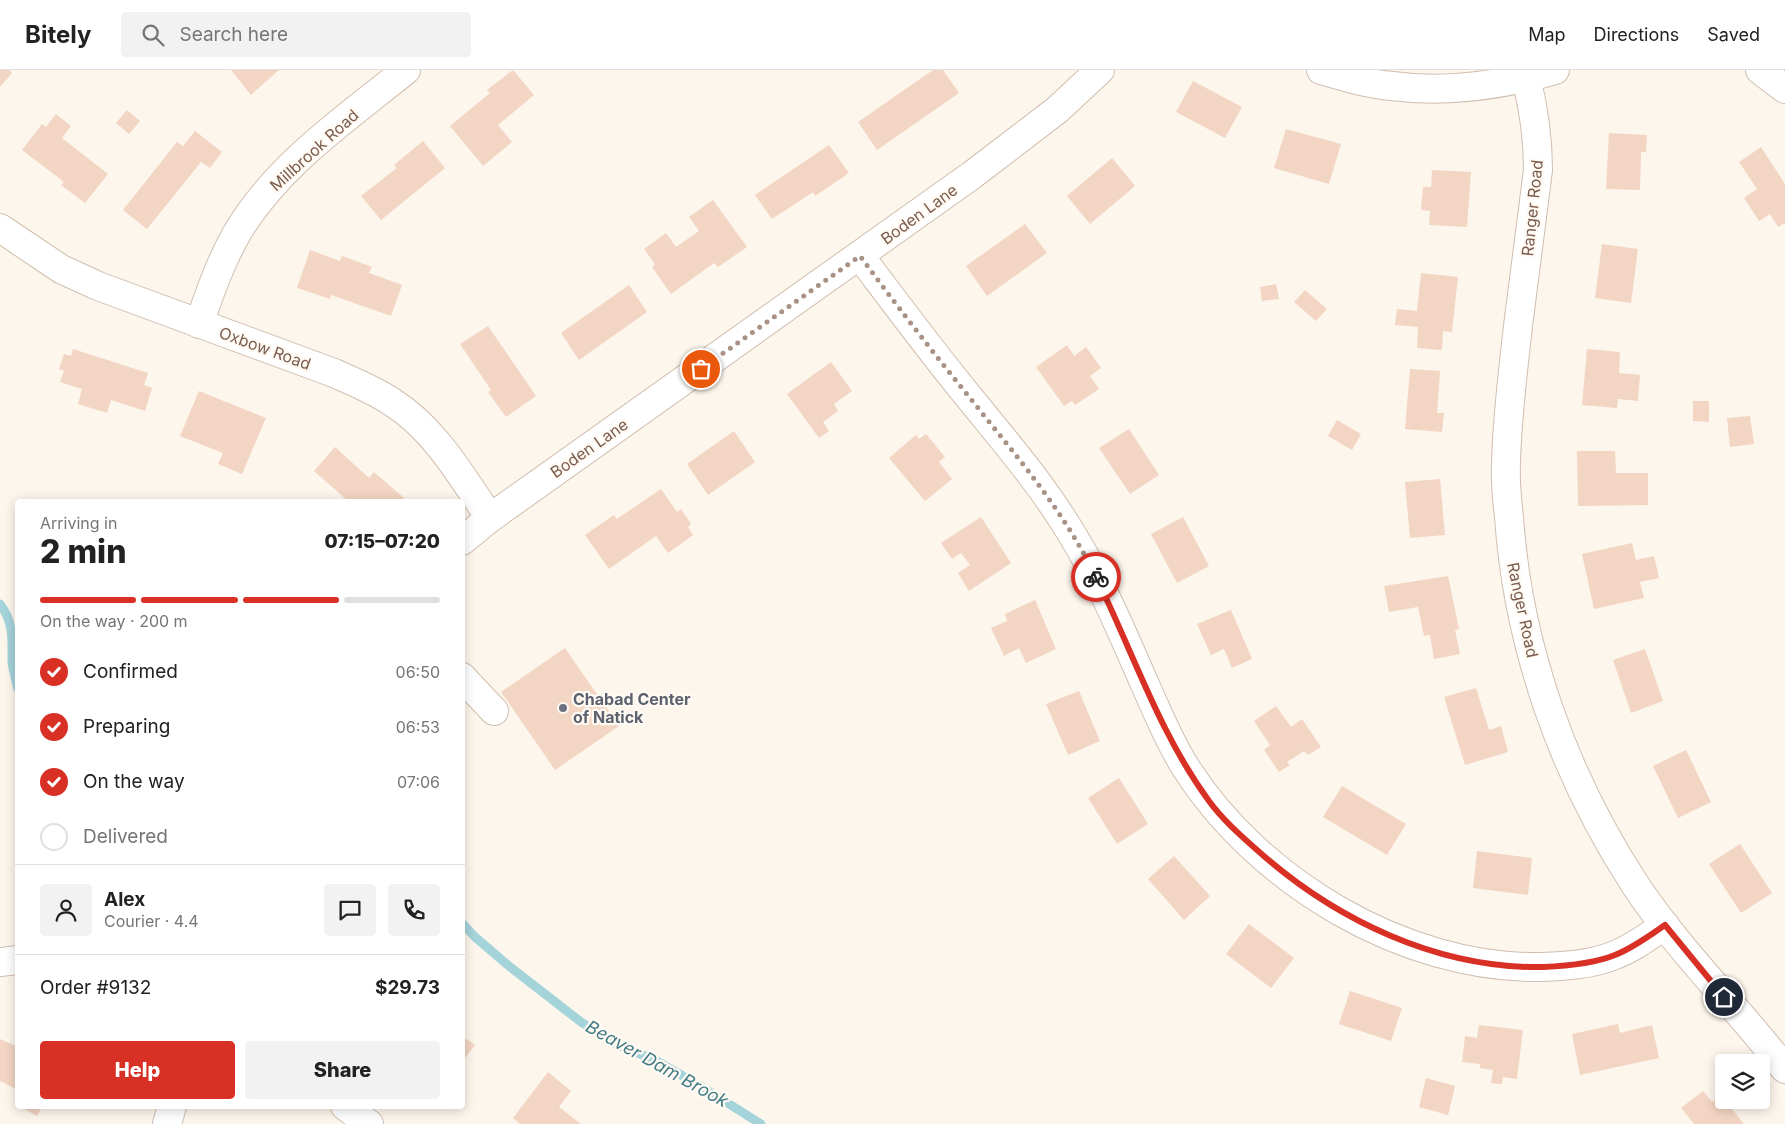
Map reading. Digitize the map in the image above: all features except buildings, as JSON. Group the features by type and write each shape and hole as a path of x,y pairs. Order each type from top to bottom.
{"street":[{"name":"Millbrook Road","path":"199,324 221,265 238,232 260,200 319,141 406,70"},
{"name":"Boden Lane","path":"465,539 490,518 860,256 1017,142 1071,98 1100,70"},
{"path":"1321,70 1373,83 1416,88 1465,87 1526,78 1555,70"},
{"path":"1760,70 1785,89"},
{"name":"Ranger Road","path":"1526,78 1536,127 1538,170 1511,386 1506,465 1511,548 1517,588 1537,672 1561,744 1577,780 1637,888 1665,925 1785,1069"},
{"name":"Oxbow Road","path":"0,228 61,269 98,286 366,386 394,402 417,421 436,441 490,518"},
{"path":"860,256 935,355 1022,462 1070,530 1102,589 1165,731 1185,767 1210,803 1236,832 1290,878 1334,907 1369,926 1433,950 1482,963 1519,967 1555,966 1590,962 1615,955 1639,943 1665,925"},
{"path":"465,680 494,711"},
{"path":"0,962 15,960"},
{"path":"167,1124 171,1109"},
{"path":"349,1109 369,1124"}],"waterway":[{"name":"Beaver Dam Brook","path":"0,604 10,624 12,662 15,676"},
{"name":"Beaver Dam Brook","path":"465,926 509,966 581,1022 616,1044 655,1060 761,1124"}],"way so far":[{"path":"701,369 860,256 935,355 1048,497 1070,530 1096,577"}],"place":[{"name":"Chabad Center of Natick","path":"563,708"}],"route":[{"path":"1096,577 1165,731 1185,767 1210,803 1236,832 1296,884 1369,926 1406,942 1482,963 1519,967 1555,966 1590,962 1615,955 1639,943 1665,925 1695,964 1724,997"}]}
